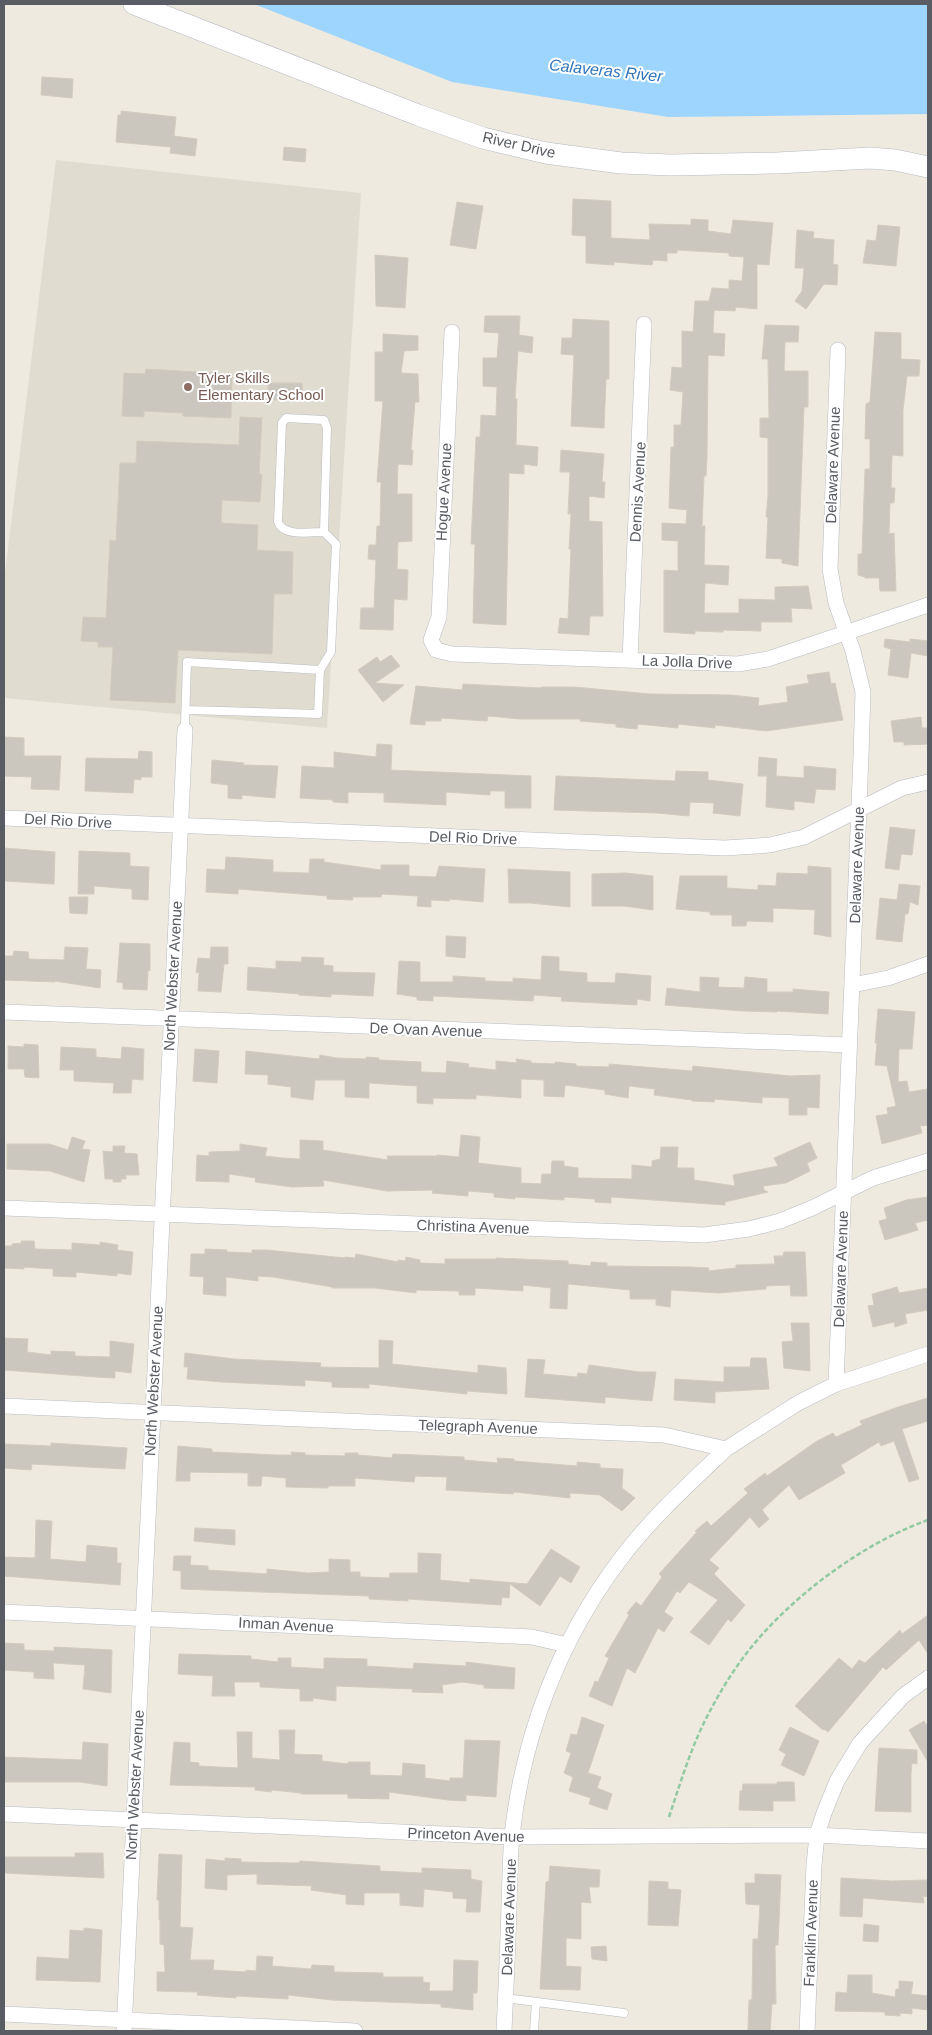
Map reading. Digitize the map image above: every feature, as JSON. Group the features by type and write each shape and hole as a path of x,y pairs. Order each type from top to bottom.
{"street":[{"name":"River Drive","path":"134,4 418,115 483,138 546,153 620,163 670,165 777,163 870,158 928,166"},
{"name":"Dennis Avenue","path":"630,660 644,324"},
{"name":"Hogue Avenue","path":"436,650 431,640 439,617 452,332"},
{"name":"Delaware Avenue","path":"836,1384 860,810 863,692 860,676 836,603 830,569 838,350"},
{"name":"La Jolla Drive","path":"436,650 452,654 738,664 768,659 928,605"},
{"name":"North Webster Avenue","path":"124,2025 185,730"},
{"name":"Del Rio Drive","path":"4,818 726,848 770,845 804,837 902,788 928,782"},
{"path":"852,985 888,978 928,964"},
{"name":"De Ovan Avenue","path":"4,1012 849,1045"},
{"name":"Christina Avenue","path":"4,1208 704,1235 749,1229 780,1221 812,1208 844,1190 873,1178 928,1161"},
{"path":"726,1449 798,1403 836,1384 928,1354"},
{"name":"Telegraph Avenue","path":"4,1406 664,1435 726,1449"},
{"name":"Delaware Avenue","path":"504,2031 512,1837 522,1773 541,1706 567,1645 602,1585 620,1559 661,1511 726,1449"},
{"name":"Inman Avenue","path":"4,1612 532,1637 567,1645"},
{"path":"817,1835 837,1780 860,1743 903,1696 928,1678"},
{"name":"Princeton Avenue","path":"4,1814 512,1837 817,1835 928,1841"},
{"name":"Franklin Avenue","path":"808,2031 814,1865 817,1835"},
{"path":"4,2014 124,2025 355,2031"}],"lane":[{"path":"186,710 318,714 320,670 331,652 336,544 324,532 286,531 280,528 278,522 282,423 286,418 324,420 327,428 324,532"},
{"path":"185,730 188,662 320,670"},
{"path":"505,1998 624,2013"},
{"path":"534,2031 536,2002"}],"path":[{"path":"669,1817 697,1736 730,1677 749,1650 799,1599 831,1574 898,1532 928,1520"}],"shaded area":[{"name":"Tyler Skills Elementary School","path":"56,160 361,193 327,728 4,698 4,581"}],"water":[{"name":"Calaveras River","path":"254,4 928,4 928,114 668,117 452,82"}],"building":[{"path":"42,77 73,79 72,98 41,95"},
{"path":"121,111 176,117 174,136 197,139 195,156 170,153 171,147 116,142 118,115 121,115"},
{"path":"284,147 306,149 305,162 283,160"},
{"path":"573,199 611,201 611,238 650,240 649,224 691,225 691,219 708,220 708,231 731,234 733,220 773,223 769,265 757,264 757,309 736,307 735,311 714,310 713,333 725,334 724,356 708,355 707,456 706,476 704,476 702,526 705,526 704,565 729,566 728,585 705,583 704,613 739,613 739,599 775,600 775,587 808,586 812,609 791,608 792,622 761,622 761,631 695,631 695,634 664,632 664,570 678,571 678,541 662,540 662,523 686,524 687,510 669,508 671,447 674,447 674,425 681,425 683,392 670,390 672,367 682,368 682,331 693,332 695,301 709,301 712,288 729,289 729,280 742,281 744,257 729,256 729,253 677,250 677,253 667,253 667,261 653,260 652,265 614,262 614,265 586,263 586,236 572,235"},
{"path":"457,202 483,206 476,249 450,245"},
{"path":"878,225 900,227 896,266 863,263 867,240 876,241"},
{"path":"797,230 814,232 813,238 834,240 833,264 838,265 837,285 824,284 806,309 795,301 802,291 804,268 795,268"},
{"path":"375,255 408,258 405,308 376,306"},
{"path":"485,316 520,316 519,335 533,337 532,353 518,351 515,399 517,399 516,445 538,447 537,466 524,464 524,474 509,473 506,625 473,623 475,544 471,544 476,437 480,437 481,415 496,416 497,387 483,386 483,358 497,358 499,333 484,332"},
{"path":"573,319 609,321 609,379 606,379 604,428 571,426 574,355 561,354 562,338 572,338"},
{"path":"765,325 799,326 798,342 785,342 784,371 808,371 808,407 804,407 798,566 782,563 782,559 766,558 768,438 760,437 760,418 769,418 768,359 762,359"},
{"path":"875,332 901,333 901,359 920,360 919,376 907,376 903,410 903,456 892,455 891,488 895,488 894,503 890,503 889,534 894,533 896,591 880,591 879,578 865,578 858,575 858,554 862,554 865,469 870,469 870,439 865,439 866,404 870,402"},
{"path":"383,334 418,336 418,350 404,351 401,373 418,374 419,402 415,402 411,450 413,450 412,465 398,464 397,494 412,494 412,541 398,542 397,569 408,570 407,600 394,599 393,630 360,629 361,608 374,608 376,560 368,559 369,545 376,545 377,526 380,526 381,482 377,482 383,401 375,401 375,352 383,352"},
{"path":"146,369 232,374 231,418 183,416 183,413 144,411 144,417 122,416 124,373 145,374"},
{"path":"268,383 302,383 303,399 268,400"},
{"path":"240,417 262,418 259,474 262,474 260,502 222,500 221,523 258,525 257,550 293,552 292,594 274,594 272,654 178,650 175,703 110,700 113,647 98,647 98,642 81,641 83,617 106,618 110,540 116,541 120,463 136,463 137,441 239,445"},
{"path":"561,450 604,454 602,482 605,482 604,498 589,496 589,521 602,522 603,616 590,616 589,635 558,633 560,618 568,619 571,549 569,549 571,514 568,514 570,472 560,472"},
{"path":"885,639 910,642 910,639 928,641 928,656 911,653 908,678 888,675 891,649 884,647"},
{"path":"391,655 400,666 375,683 404,685 383,702 358,670 377,657 380,662"},
{"path":"829,672 831,684 835,683 843,720 766,731 715,725 715,728 678,724 678,728 638,724 637,729 616,727 616,724 580,721 580,719 520,719 488,716 487,721 441,718 441,721 425,721 425,725 410,724 416,686 462,690 463,684 541,688 574,687 650,694 731,695 759,698 758,706 788,702 786,687 809,683 807,675"},
{"path":"921,717 922,728 928,728 928,744 904,745 904,742 894,742 891,721"},
{"path":"4,737 24,738 24,756 61,756 59,790 31,789 32,777 4,776"},
{"path":"377,744 392,745 391,770 531,776 531,808 505,808 505,791 490,791 490,795 446,792 446,805 384,802 384,793 348,792 348,803 300,798 302,766 334,768 334,752 376,757"},
{"path":"139,751 152,752 152,777 141,777 141,780 134,779 133,793 85,791 86,758 138,759"},
{"path":"759,757 777,759 776,776 804,778 804,766 836,769 835,790 816,789 814,803 794,801 794,810 766,807 767,776 758,776"},
{"path":"212,760 244,763 243,765 278,766 275,798 242,795 242,799 228,798 228,785 211,783"},
{"path":"676,771 708,772 708,780 743,784 740,816 713,813 714,803 690,802 689,816 657,813 554,810 556,776 675,781"},
{"path":"890,827 915,830 912,855 901,854 899,870 885,868"},
{"path":"4,848 55,852 54,884 4,881"},
{"path":"79,851 130,853 130,866 149,867 148,900 132,899 132,889 94,886 94,894 78,894"},
{"path":"226,857 273,860 273,872 309,873 310,859 324,859 324,862 381,870 381,865 409,865 409,876 436,877 439,866 485,869 483,902 450,899 449,901 431,900 431,907 417,906 418,896 382,894 381,897 352,897 353,900 327,899 327,896 238,889 238,894 206,892 207,869 225,870"},
{"path":"808,866 831,868 831,937 814,934 815,910 773,908 773,922 747,921 746,926 732,926 732,915 710,915 710,912 676,909 680,876 727,876 727,888 758,890 758,885 776,886 777,873 808,874"},
{"path":"508,869 570,872 570,907 509,903"},
{"path":"626,873 653,876 653,910 624,906 592,906 592,874"},
{"path":"899,884 920,886 918,905 910,902 908,914 905,914 902,942 876,939 880,898 897,900"},
{"path":"69,897 88,897 87,914 70,913"},
{"path":"446,936 466,937 465,958 446,956"},
{"path":"120,943 150,944 150,971 148,970 147,990 123,989 123,983 117,982"},
{"path":"65,947 88,948 86,969 101,970 100,988 55,981 4,980 4,956 13,956 14,951 28,952 29,959 64,960"},
{"path":"211,947 228,947 228,964 224,964 221,992 198,991 199,972 196,973 198,958 210,959"},
{"path":"542,956 559,957 559,971 587,973 587,982 615,983 616,973 651,976 650,1001 637,999 637,1005 561,1001 562,997 534,995 533,1001 433,996 433,1001 417,1000 417,997 397,994 399,961 420,962 420,982 453,982 453,976 485,978 485,981 513,982 513,978 541,980"},
{"path":"302,957 324,958 323,965 333,966 333,972 375,973 373,996 331,994 331,997 247,990 248,967 276,969 276,961 301,962"},
{"path":"700,977 719,978 718,987 744,988 745,977 767,979 767,992 793,992 793,989 829,992 828,1014 743,1011 665,1005 667,988 700,992"},
{"path":"878,1009 915,1012 912,1049 899,1049 898,1082 907,1081 909,1092 928,1089 928,1125 920,1126 922,1133 882,1144 876,1116 888,1114 887,1108 896,1106 887,1066 875,1065"},
{"path":"24,1044 38,1045 39,1078 25,1077 24,1069 8,1069 8,1046 24,1047"},
{"path":"61,1047 96,1049 96,1057 121,1059 122,1047 144,1049 143,1080 132,1079 131,1093 113,1093 114,1083 74,1081 74,1070 60,1070"},
{"path":"195,1049 219,1051 217,1083 193,1081"},
{"path":"246,1051 319,1059 320,1055 336,1058 366,1059 366,1057 379,1058 379,1060 421,1062 421,1072 446,1073 447,1061 469,1064 468,1067 496,1070 496,1061 517,1063 516,1059 531,1061 531,1063 555,1064 555,1062 576,1064 576,1066 609,1067 609,1064 692,1071 693,1066 790,1076 820,1075 819,1108 807,1107 807,1115 789,1115 789,1098 762,1097 762,1103 715,1099 714,1102 692,1101 654,1095 655,1089 629,1086 628,1098 605,1094 605,1090 565,1085 564,1097 544,1096 544,1080 521,1079 521,1098 476,1095 476,1099 433,1098 433,1104 417,1103 417,1086 369,1083 369,1098 345,1097 345,1080 315,1080 313,1100 291,1097 291,1087 268,1084 268,1075 245,1074"},
{"path":"461,1135 480,1137 478,1163 521,1168 521,1183 541,1184 542,1174 551,1174 552,1161 564,1161 564,1166 578,1168 578,1178 632,1179 632,1165 652,1167 652,1161 660,1159 661,1147 678,1147 677,1168 694,1168 694,1180 735,1186 733,1175 778,1166 774,1158 810,1142 817,1158 807,1163 810,1171 786,1183 763,1186 764,1190 768,1192 725,1202 725,1205 611,1197 611,1203 595,1202 595,1199 564,1197 564,1200 515,1197 515,1199 494,1197 494,1193 468,1191 468,1196 432,1193 433,1190 387,1191 323,1180 324,1186 292,1187 255,1182 256,1178 229,1174 229,1182 196,1181 197,1155 209,1156 209,1152 240,1151 240,1144 267,1148 265,1156 300,1159 300,1140 323,1141 323,1150 388,1160 387,1156 437,1155 459,1157"},
{"path":"72,1137 85,1141 82,1149 90,1150 84,1182 50,1171 7,1169 7,1144 49,1144 68,1150"},
{"path":"113,1146 125,1146 124,1153 137,1154 139,1175 126,1175 126,1179 121,1179 121,1182 105,1179 103,1151 113,1152"},
{"path":"928,1197 928,1220 915,1223 918,1230 885,1240 879,1221 887,1219 884,1208 906,1200"},
{"path":"21,1241 34,1241 35,1249 72,1250 72,1243 100,1245 100,1242 118,1245 117,1250 133,1252 131,1275 117,1273 117,1276 76,1272 76,1277 53,1276 53,1269 4,1268 4,1246 12,1246 12,1244 22,1243"},
{"path":"205,1249 252,1253 252,1250 267,1250 345,1258 355,1258 356,1254 398,1262 398,1260 405,1261 406,1257 420,1260 420,1263 445,1264 445,1259 496,1258 568,1261 568,1264 591,1266 591,1262 607,1263 607,1266 709,1268 708,1271 736,1268 736,1265 775,1264 774,1256 783,1256 784,1252 805,1252 807,1296 791,1296 790,1285 766,1286 766,1289 719,1293 671,1290 670,1307 656,1305 656,1299 630,1299 630,1290 568,1284 567,1309 550,1308 551,1288 523,1285 523,1291 475,1288 475,1295 459,1295 459,1291 416,1290 416,1293 375,1288 332,1288 258,1276 258,1281 226,1277 226,1296 203,1294 204,1277 190,1276 191,1254 205,1254"},
{"path":"897,1287 899,1293 928,1288 928,1310 905,1314 907,1323 895,1327 894,1322 873,1327 868,1306 874,1305 872,1294"},
{"path":"791,1323 809,1323 810,1371 784,1368 782,1342 793,1341"},
{"path":"4,1338 28,1339 27,1352 51,1355 51,1351 75,1352 75,1356 110,1357 110,1341 134,1344 131,1373 115,1371 115,1378 4,1370"},
{"path":"379,1340 393,1341 392,1364 478,1373 478,1365 506,1368 507,1394 467,1391 467,1394 369,1384 369,1388 332,1387 332,1382 305,1380 305,1386 222,1382 187,1379 188,1367 184,1367 185,1353 234,1359 321,1363 320,1367 379,1368"},
{"path":"751,1358 766,1358 769,1389 715,1392 715,1403 674,1400 675,1379 724,1382 724,1367 750,1367"},
{"path":"528,1359 545,1360 543,1374 577,1377 578,1373 587,1374 589,1365 640,1372 656,1372 652,1401 605,1397 605,1403 525,1397"},
{"path":"928,1398 928,1421 902,1429 919,1479 909,1482 894,1441 881,1446 879,1442 841,1465 845,1473 799,1500 789,1485 762,1510 769,1519 759,1528 750,1517 709,1560 719,1568 714,1574 745,1605 731,1622 728,1619 709,1645 690,1632 718,1600 689,1582 680,1593 677,1591 664,1612 673,1618 664,1632 658,1628 635,1673 627,1668 612,1706 589,1696 595,1681 598,1682 609,1658 605,1656 629,1615 627,1613 636,1602 641,1606 662,1577 659,1574 697,1532 695,1531 707,1521 711,1526 748,1493 744,1489 765,1473 767,1476 817,1441 833,1433 836,1437 862,1425 860,1421"},
{"path":"51,1443 127,1448 125,1469 32,1464 31,1470 4,1468 4,1444 51,1446"},
{"path":"178,1446 212,1449 212,1452 277,1455 292,1455 291,1452 305,1453 305,1455 345,1456 345,1453 358,1453 358,1455 392,1458 393,1454 464,1457 464,1460 498,1463 497,1458 577,1466 577,1462 600,1464 600,1468 623,1469 622,1488 635,1498 622,1511 600,1495 570,1493 570,1498 514,1492 513,1494 446,1490 447,1477 415,1476 414,1482 355,1478 355,1486 328,1486 328,1488 286,1487 286,1478 262,1476 261,1486 248,1486 248,1473 190,1472 190,1481 176,1481"},
{"path":"36,1520 52,1521 50,1559 86,1562 87,1545 117,1548 117,1563 121,1563 120,1585 4,1576 4,1557 35,1558"},
{"path":"195,1528 235,1530 235,1545 194,1541"},
{"path":"551,1549 580,1567 571,1583 560,1576 540,1606 510,1584 509,1598 502,1597 501,1605 408,1599 408,1601 369,1599 369,1596 181,1589 181,1571 173,1570 174,1556 191,1556 190,1565 208,1566 208,1570 267,1574 267,1569 308,1573 329,1572 329,1559 350,1560 350,1572 360,1572 360,1577 389,1578 390,1573 418,1573 418,1553 441,1554 440,1580 470,1583 470,1579 527,1584"},
{"path":"928,1615 928,1654 919,1640 886,1670 883,1667 828,1732 823,1730 795,1706 839,1658 852,1669 859,1660 865,1663 900,1630 902,1634"},
{"path":"4,1643 24,1644 24,1650 54,1651 54,1647 112,1650 111,1693 83,1689 85,1665 53,1663 54,1679 34,1678 34,1672 4,1670"},
{"path":"179,1654 251,1656 251,1659 278,1662 278,1658 291,1658 291,1667 324,1669 324,1658 367,1659 367,1666 413,1669 414,1663 466,1666 466,1662 515,1668 514,1689 484,1688 484,1685 462,1682 442,1685 443,1693 412,1692 413,1689 336,1686 336,1701 313,1698 313,1701 300,1701 300,1689 260,1687 260,1682 234,1682 235,1696 212,1696 213,1676 178,1674"},
{"path":"582,1717 604,1725 588,1773 601,1777 597,1788 612,1794 607,1810 589,1804 591,1798 569,1791 573,1777 564,1773 571,1753 566,1751 571,1734 577,1735"},
{"path":"924,1721 928,1727 928,1762 909,1730"},
{"path":"790,1727 819,1741 804,1776 781,1765 786,1754 779,1750"},
{"path":"279,1730 295,1730 294,1754 322,1755 322,1761 348,1764 348,1762 370,1762 370,1775 402,1776 403,1763 425,1765 425,1778 450,1781 450,1778 463,1778 465,1740 500,1741 496,1797 466,1795 466,1801 389,1792 389,1799 348,1798 348,1794 301,1794 272,1790 271,1792 255,1790 255,1787 170,1785 174,1742 190,1743 190,1762 199,1763 199,1766 238,1768 237,1732 252,1732 252,1758 280,1760"},
{"path":"83,1742 108,1744 107,1786 80,1782 4,1782 4,1757 82,1760"},
{"path":"879,1748 917,1750 917,1764 912,1763 911,1773 911,1812 875,1811"},
{"path":"777,1782 794,1782 795,1801 773,1801 773,1811 739,1810 740,1791 742,1791 743,1784 777,1784"},
{"path":"75,1853 103,1853 104,1878 4,1873 4,1857 75,1857"},
{"path":"159,1854 182,1855 180,1927 193,1928 190,1960 214,1960 213,1970 246,1972 246,1970 256,1971 257,1956 273,1957 272,1966 311,1969 312,1965 334,1966 334,1972 383,1973 383,1977 423,1977 423,1982 430,1983 429,1991 453,1991 454,1960 478,1961 477,1993 473,1993 473,2010 441,2007 441,2004 332,2000 288,1995 288,1999 236,1996 236,1998 197,1995 198,1992 157,1991 157,1972 165,1972 164,1945 160,1944 159,1900 157,1900"},
{"path":"225,1858 241,1859 241,1862 299,1863 300,1861 380,1866 380,1871 422,1873 422,1868 471,1870 471,1879 482,1881 480,1912 466,1912 467,1899 453,1898 453,1892 424,1889 423,1907 400,1905 400,1893 364,1893 364,1905 346,1904 346,1895 311,1890 312,1886 257,1884 257,1874 227,1875 227,1890 205,1888 206,1859 225,1861"},
{"path":"550,1866 600,1870 599,1887 589,1887 591,1903 581,1902 581,1939 566,1938 566,1966 581,1967 580,1990 540,1989 546,1882 549,1881"},
{"path":"755,1874 781,1875 778,1945 775,1945 776,2004 772,2004 770,2031 748,2031 749,2000 752,2000 753,1939 758,1939 760,1905 746,1904 745,1883 755,1883"},
{"path":"841,1878 892,1881 928,1880 928,1897 923,1896 924,1903 863,1898 862,1917 840,1916"},
{"path":"649,1881 668,1882 668,1889 681,1890 678,1926 648,1925"},
{"path":"864,1924 879,1926 878,1942 863,1941"},
{"path":"84,1928 102,1930 100,1982 36,1980 37,1957 69,1959 70,1930 84,1931"},
{"path":"606,1946 607,1961 592,1959 591,1947"},
{"path":"848,1975 872,1975 872,1993 895,1997 896,1989 899,1989 899,1981 913,1982 911,1994 928,1996 928,2010 912,2008 912,2014 900,2013 900,2016 885,2015 885,2012 835,2011 836,1992 847,1993"}],"place":[{"name":"Tyler Skills Elementary School","path":"188,387"}]}
